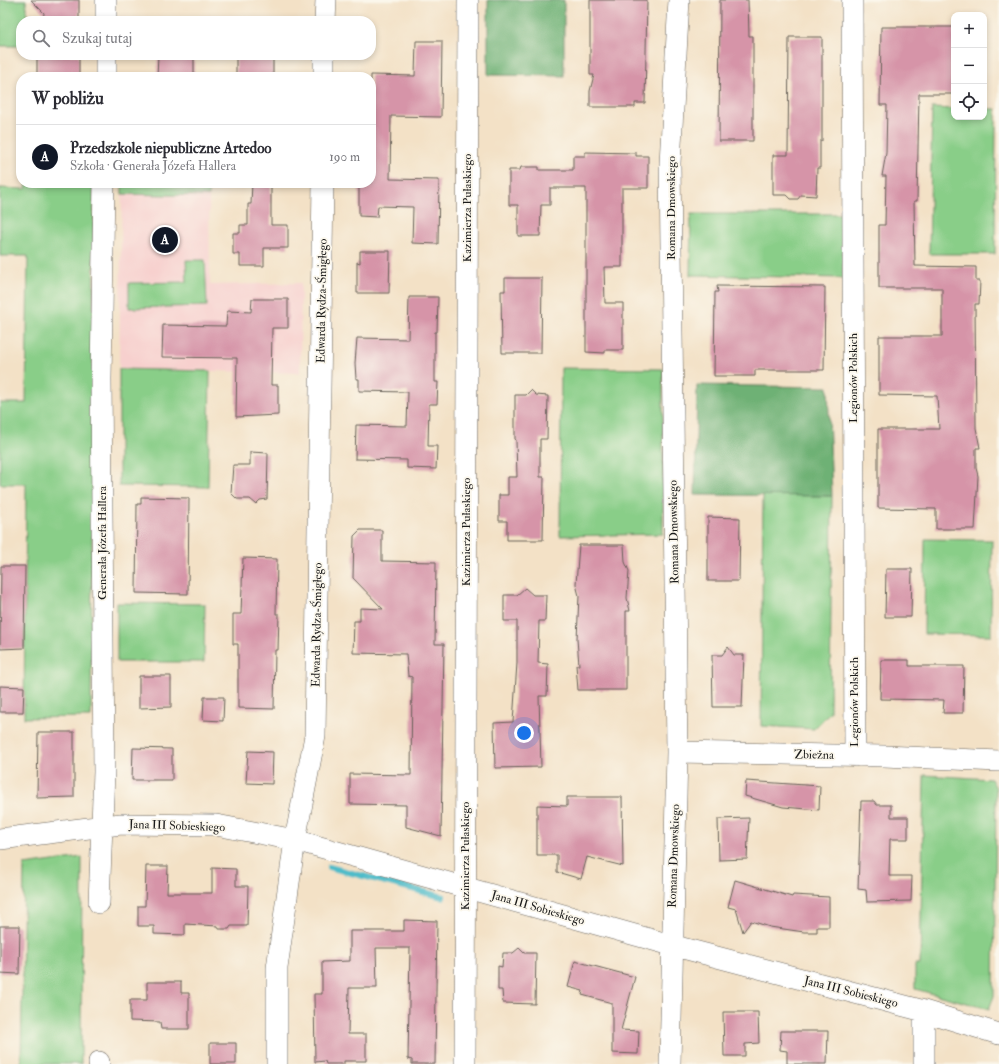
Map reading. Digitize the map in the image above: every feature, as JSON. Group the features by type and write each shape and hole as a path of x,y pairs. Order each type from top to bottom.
{"street":[{"path":"106,0 106,16"},
{"path":"325,16 326,0"},
{"name":"Kazimierza Pułaskiego","path":"465,1064 468,0"},
{"name":"Romana Dmowskiego","path":"670,1064 671,946 676,752 670,163 679,0"},
{"name":"Legionów Polskich","path":"852,0 854,756"},
{"path":"106,60 106,72"},
{"path":"324,60 324,72"},
{"name":"Generała Józefa Hallera","path":"99,903 104,772 101,379 104,188"},
{"name":"Edwarda Rydza-Śmigłego","path":"277,1064 277,968 295,840 315,736 323,188"},
{"name":"Zbieżna","path":"676,752 999,761"},
{"name":"Jana III Sobieskiego","path":"0,839 121,824 216,825 295,840 671,946 924,1010 999,1034"},
{"path":"924,1010 924,1064"}],"shaded area":[{"path":"122,194 209,196 210,285 301,283 300,373 119,369"}],"green space":[{"path":"0,0 26,0 27,16 16,16 16,46 0,46"},
{"path":"488,0 564,0 564,76 488,75"},
{"path":"932,108 951,109 951,120 987,120 987,109 996,109 995,254 929,254"},
{"path":"0,188 94,188 91,717 24,718 26,484 0,484 0,403 26,403 28,256 0,256"},
{"path":"122,188 209,188 209,196 122,194"},
{"path":"691,214 843,214 843,278 690,275"},
{"path":"186,260 205,260 207,306 129,308 129,283 187,282"},
{"path":"561,368 663,369 663,534 560,536"},
{"path":"119,369 210,371 208,487 119,486"},
{"path":"697,385 828,387 832,496 695,495"},
{"path":"763,495 832,496 830,712 814,729 761,726"},
{"path":"925,539 992,540 991,635 924,634"},
{"path":"117,603 205,604 204,662 117,662"},
{"path":"924,775 991,779 996,788 994,996 989,1009 915,989 915,965 920,965"},
{"path":"82,857 81,1064 21,1064 24,865"}],"building":[{"path":"31,0 79,0 79,16 44,16 44,13"},
{"path":"590,0 647,0 645,103 635,103 635,107 590,107 590,91 594,75 590,75"},
{"path":"720,0 748,0 749,36 753,36 753,141 719,141"},
{"path":"881,27 951,27 951,94 919,94 917,201 914,201 915,266 976,267 976,281 980,281 979,304 975,304 976,428 980,448 976,448 976,468 978,476 975,529 936,529 936,509 878,508 878,429 939,429 937,396 879,395 879,336 942,336 942,288 879,288 879,225 885,225 886,176 882,176 886,153 887,105 880,105"},
{"path":"789,37 822,37 822,141 820,141 820,168 817,168 816,196 801,195 798,199 791,199 787,195 773,195 773,155 788,155"},
{"path":"416,41 442,41 441,117 391,116 390,179 439,180 438,244 412,243 413,207 378,206 377,217 359,216 359,188 376,188 376,75 415,76"},
{"path":"37,60 79,60 79,72 37,72"},
{"path":"158,60 194,60 194,72 157,72"},
{"path":"236,60 273,60 273,72 236,72"},
{"path":"585,152 636,153 636,156 648,156 648,188 622,188 622,267 604,267 605,303 623,303 623,350 605,350 605,353 586,352 586,188 550,188 550,205 541,205 540,236 518,236 518,205 509,205 509,170 520,170 521,167 539,167 539,170 573,170 573,156 585,156"},
{"path":"252,188 271,188 271,225 288,225 288,248 264,248 264,266 240,266 240,254 233,254 233,233 240,233 240,225 248,225 248,204 251,204"},
{"path":"360,251 390,251 389,293 357,293 357,262 360,263"},
{"path":"505,278 542,278 541,353 502,353 501,291 505,291"},
{"path":"717,286 825,287 824,370 755,370 755,376 714,376 715,292 718,292"},
{"path":"409,297 438,297 437,332 435,332 435,382 438,382 437,404 429,404 428,446 437,446 436,469 407,468 407,460 355,459 356,425 407,426 408,392 359,391 359,379 356,379 355,363 357,338 408,339"},
{"path":"252,299 288,299 288,328 272,328 271,385 278,385 278,415 236,417 237,358 162,357 163,325 226,326 227,311 251,312"},
{"path":"531,390 536,395 548,396 547,439 540,439 540,477 544,477 543,540 507,540 507,521 499,521 499,495 508,495 508,477 517,477 515,395 526,395"},
{"path":"250,452 268,453 267,499 260,500 256,504 250,499 237,499 231,493 233,465 250,465"},
{"path":"141,497 189,498 188,594 136,593 137,504 141,504"},
{"path":"708,517 740,518 739,581 708,581"},
{"path":"360,530 382,530 382,561 436,562 435,644 444,644 441,836 406,827 406,805 350,804 350,774 411,775 412,677 408,676 406,654 353,653 354,621 360,621 360,608 383,609 353,578 354,536"},
{"path":"579,545 624,545 625,562 629,571 627,598 630,611 626,611 626,690 578,690 576,665 579,665 577,639 579,596 576,584"},
{"path":"243,558 277,559 276,614 279,614 278,650 275,650 274,709 238,708 238,644 233,644 233,614 241,614"},
{"path":"1,566 25,566 24,648 0,649"},
{"path":"886,569 912,569 911,617 885,617"},
{"path":"525,588 533,595 546,595 545,621 539,621 538,663 548,664 547,696 539,696 541,767 495,768 494,723 513,722 517,663 517,621 504,621 504,595 517,595"},
{"path":"728,647 734,655 744,655 742,707 713,707 712,655 722,655"},
{"path":"881,660 909,660 909,666 964,666 963,713 943,713 944,700 880,699"},
{"path":"139,676 171,676 171,707 139,708"},
{"path":"0,686 24,687 23,712 0,712"},
{"path":"204,697 224,697 223,721 203,720"},
{"path":"38,732 74,732 74,797 37,798"},
{"path":"133,748 172,749 172,780 132,780"},
{"path":"248,751 273,752 272,784 246,783"},
{"path":"746,781 820,786 819,810 783,807 745,796"},
{"path":"567,797 622,797 623,866 587,857 581,879 557,872 557,855 537,855 537,805 567,806"},
{"path":"861,801 874,801 877,805 891,805 891,817 908,817 908,839 890,839 889,876 912,876 911,901 867,902 866,890 858,889"},
{"path":"749,818 747,859 719,860 718,819"},
{"path":"146,866 168,866 167,893 212,893 212,868 236,869 236,886 248,886 247,926 231,926 229,929 219,929 218,926 185,924 185,935 154,934 154,926 138,926 138,906 145,906"},
{"path":"735,880 792,897 793,895 829,897 829,927 817,927 817,932 804,932 770,927 751,921 743,932 736,909 728,907"},
{"path":"404,920 437,921 435,1064 412,1064 412,1060 408,1059 410,948 376,948 377,988 349,988 348,1034 366,1034 366,1061 344,1061 344,1064 326,1064 325,1061 315,1062 314,994 322,994 322,962 350,961 350,931 404,931"},
{"path":"0,926 20,926 19,974 0,973"},
{"path":"519,948 524,953 536,953 535,1004 503,1003 502,990 498,990 498,966 502,967 503,953 513,953"},
{"path":"575,961 635,977 621,1030 639,1031 638,1054 612,1053 612,1003 582,995 583,991 568,987"},
{"path":"147,982 181,982 181,993 189,993 189,1029 161,1029 160,1022 130,1021 130,1000 147,1000"},
{"path":"723,1012 758,1012 759,1043 745,1044 745,1056 724,1056"},
{"path":"781,1031 828,1031 827,1064 787,1064 787,1051 780,1050"},
{"path":"210,1043 236,1043 236,1064 210,1064"}],"waterway":[{"path":"329,867 443,897"}],"place":[{"name":"Przedszkole niepubliczne Artedoo","path":"165,240"}]}
